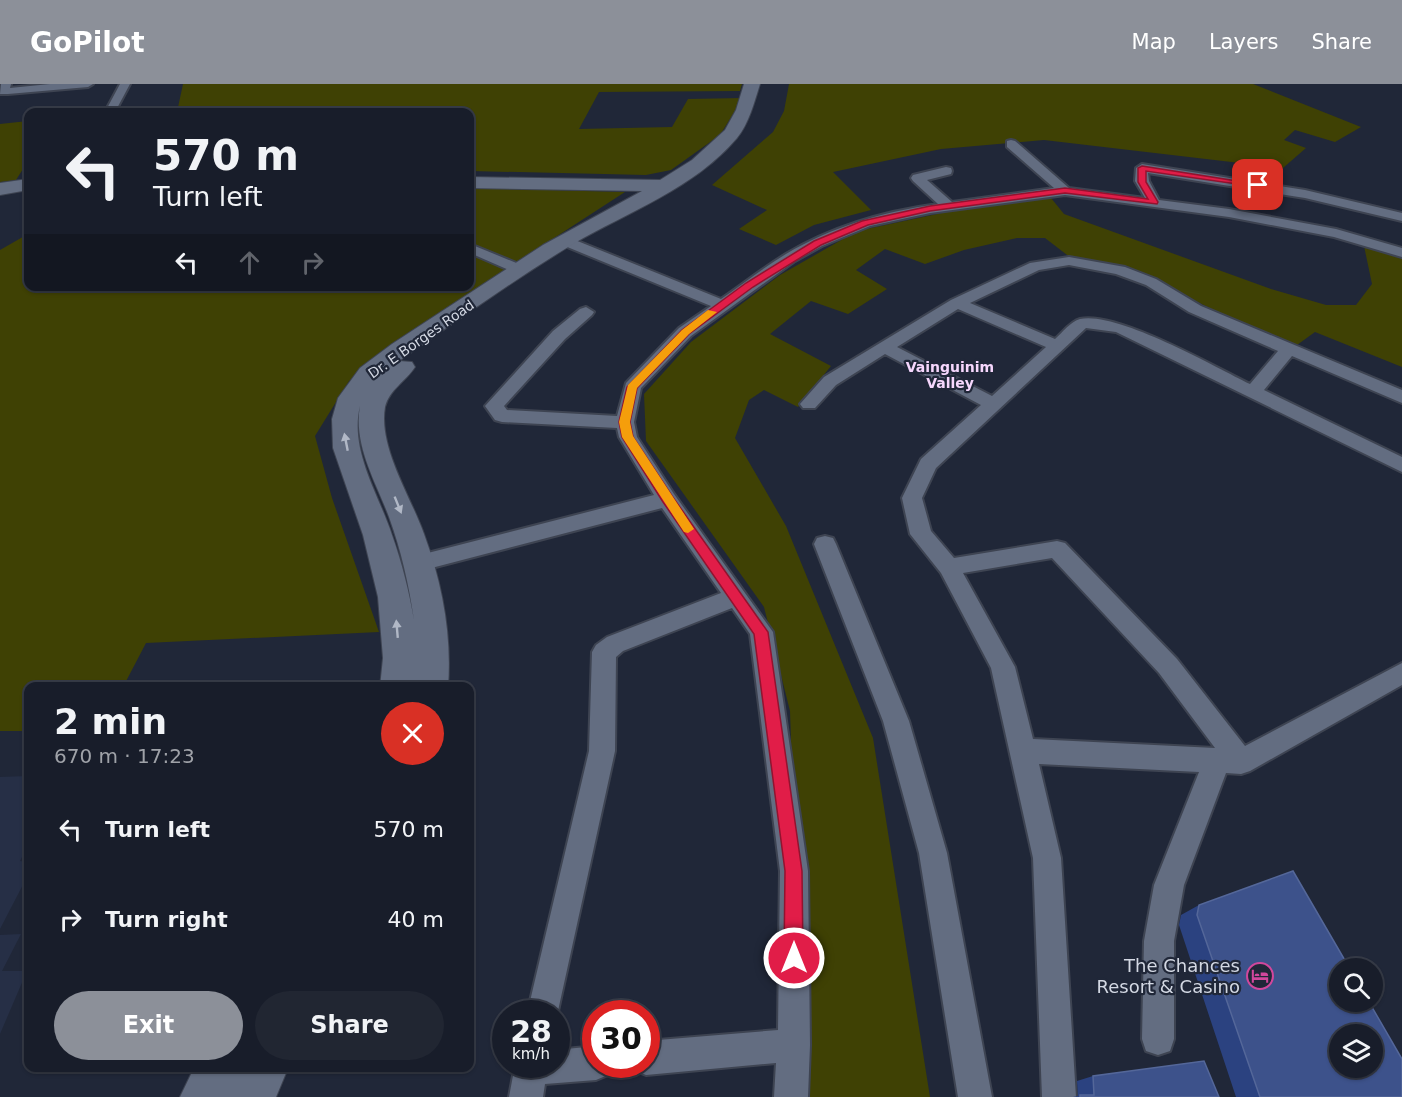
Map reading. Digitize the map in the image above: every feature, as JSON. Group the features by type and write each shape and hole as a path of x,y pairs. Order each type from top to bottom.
{"main road":[{"name":"Dr. E Borges Road","path":"398,682 400,669 394,591 346,448 343,428 346,409 354,391 369,373 402,348 521,270 571,243 699,164 732,134 744,111 752,84"},
{"name":"Dr. E Borges Road","path":"432,682 435,660 420,563 374,444 372,409 378,393 417,354 571,243 644,212 714,167 747,136 760,113 767,84"},
{"path":"474,182 663,186"},
{"path":"0,189 24,186"},
{"path":"204,1097 218,1072"},
{"path":"251,1097 263,1072"}],"street":[{"path":"6,84 3,91 88,84"},
{"path":"112,108 125,84"},
{"path":"1011,144 1065,191"},
{"path":"1154,202 1142,182 1142,168 1258,185 1362,205 1402,217"},
{"path":"946,171 918,178 948,206"},
{"path":"791,1097 794,1045 794,871 761,632 667,499 628,437 625,422 632,387 685,332 790,258 818,243 866,223 948,206 1065,191 1229,213 1336,233 1402,253"},
{"path":"571,243 722,305"},
{"path":"474,250 521,270"},
{"path":"809,404 830,381 957,303 1035,266 1069,261 1120,270 1151,282 1195,309 1402,398"},
{"path":"957,303 1058,346"},
{"path":"586,312 560,335 494,406 502,416 625,422"},
{"path":"1059,1097 1047,858 1004,667 949,567 921,534 912,498 928,464 1082,323 1121,328 1402,465"},
{"path":"884,347 993,404"},
{"path":"1253,392 1289,349"},
{"path":"420,563 667,499"},
{"path":"825,544 896,721 933,853 975,1097"},
{"path":"949,567 1057,549 1168,666 1229,762"},
{"path":"546,1000 602,752 604,652 615,644 736,597"},
{"path":"1023,751 1229,762 1402,673"},
{"path":"1158,1039 1159,941 1169,885 1229,762"},
{"path":"660,1057 794,1045"}],"shaded area":[{"path":"183,84 742,84 740,91 599,92 579,129 672,127 688,99 743,98 720,135 671,170 646,175 474,171 474,108 178,108"},
{"path":"789,84 1253,84 1361,127 1335,142 1295,130 1284,140 1306,148 1283,168 1044,140 941,149 833,172 871,210 814,225 776,245 739,229 767,210 712,185 773,132 784,111"},
{"path":"24,121 24,167 16,180 0,182 0,124"},
{"path":"474,188 625,192 474,290"},
{"path":"1051,198 1064,214 1271,289 1326,305 1356,305 1372,284 1364,246 1402,259 1402,367 1315,332 1297,345 1223,315 1161,283 1071,258 1045,238 1017,238 964,250 925,264 885,249 856,270 887,289 848,314 811,301 770,334 831,366 798,407 764,390 749,400 735,438 786,526 873,738 930,1097 803,1097 790,711 764,607 646,441 644,394 691,342 780,275 857,231 970,207"},
{"path":"24,236 24,291 473,291 394,342 349,381 315,436 332,498 379,632 146,643 126,682 24,682 24,731 0,731 0,250"},
{"path":"24,776 24,853 20,861 24,862 24,883 0,929 0,777"},
{"path":"21,934 2,971 24,971 24,978 0,1034 0,935"}],"building":[{"name":"The Chances Resort & Casino","path":"1293,871 1344,958 1329,958 1329,1012 1375,1012 1382,1024 1329,1024 1329,1078 1383,1078 1383,1026 1402,1059 1402,1097 1260,1097 1197,915 1199,905"},
{"path":"1204,1061 1219,1097 1080,1097 1080,1095 1094,1095 1093,1076"}],"slow traffic":[{"path":"688,529 628,437 625,422 632,387 685,332 712,312"}],"place":[{"name":"The Chances Resort & Casino","path":"1260,976"}],"district":[{"name":"Vainguinim Valley","path":"950,376"}],"route":[{"path":"794,958 794,871 761,632 667,499 628,437 625,422 632,387 685,332 750,285 790,258 818,243 866,223 930,209 1065,191 1154,202 1142,182 1142,168 1258,185"}]}
